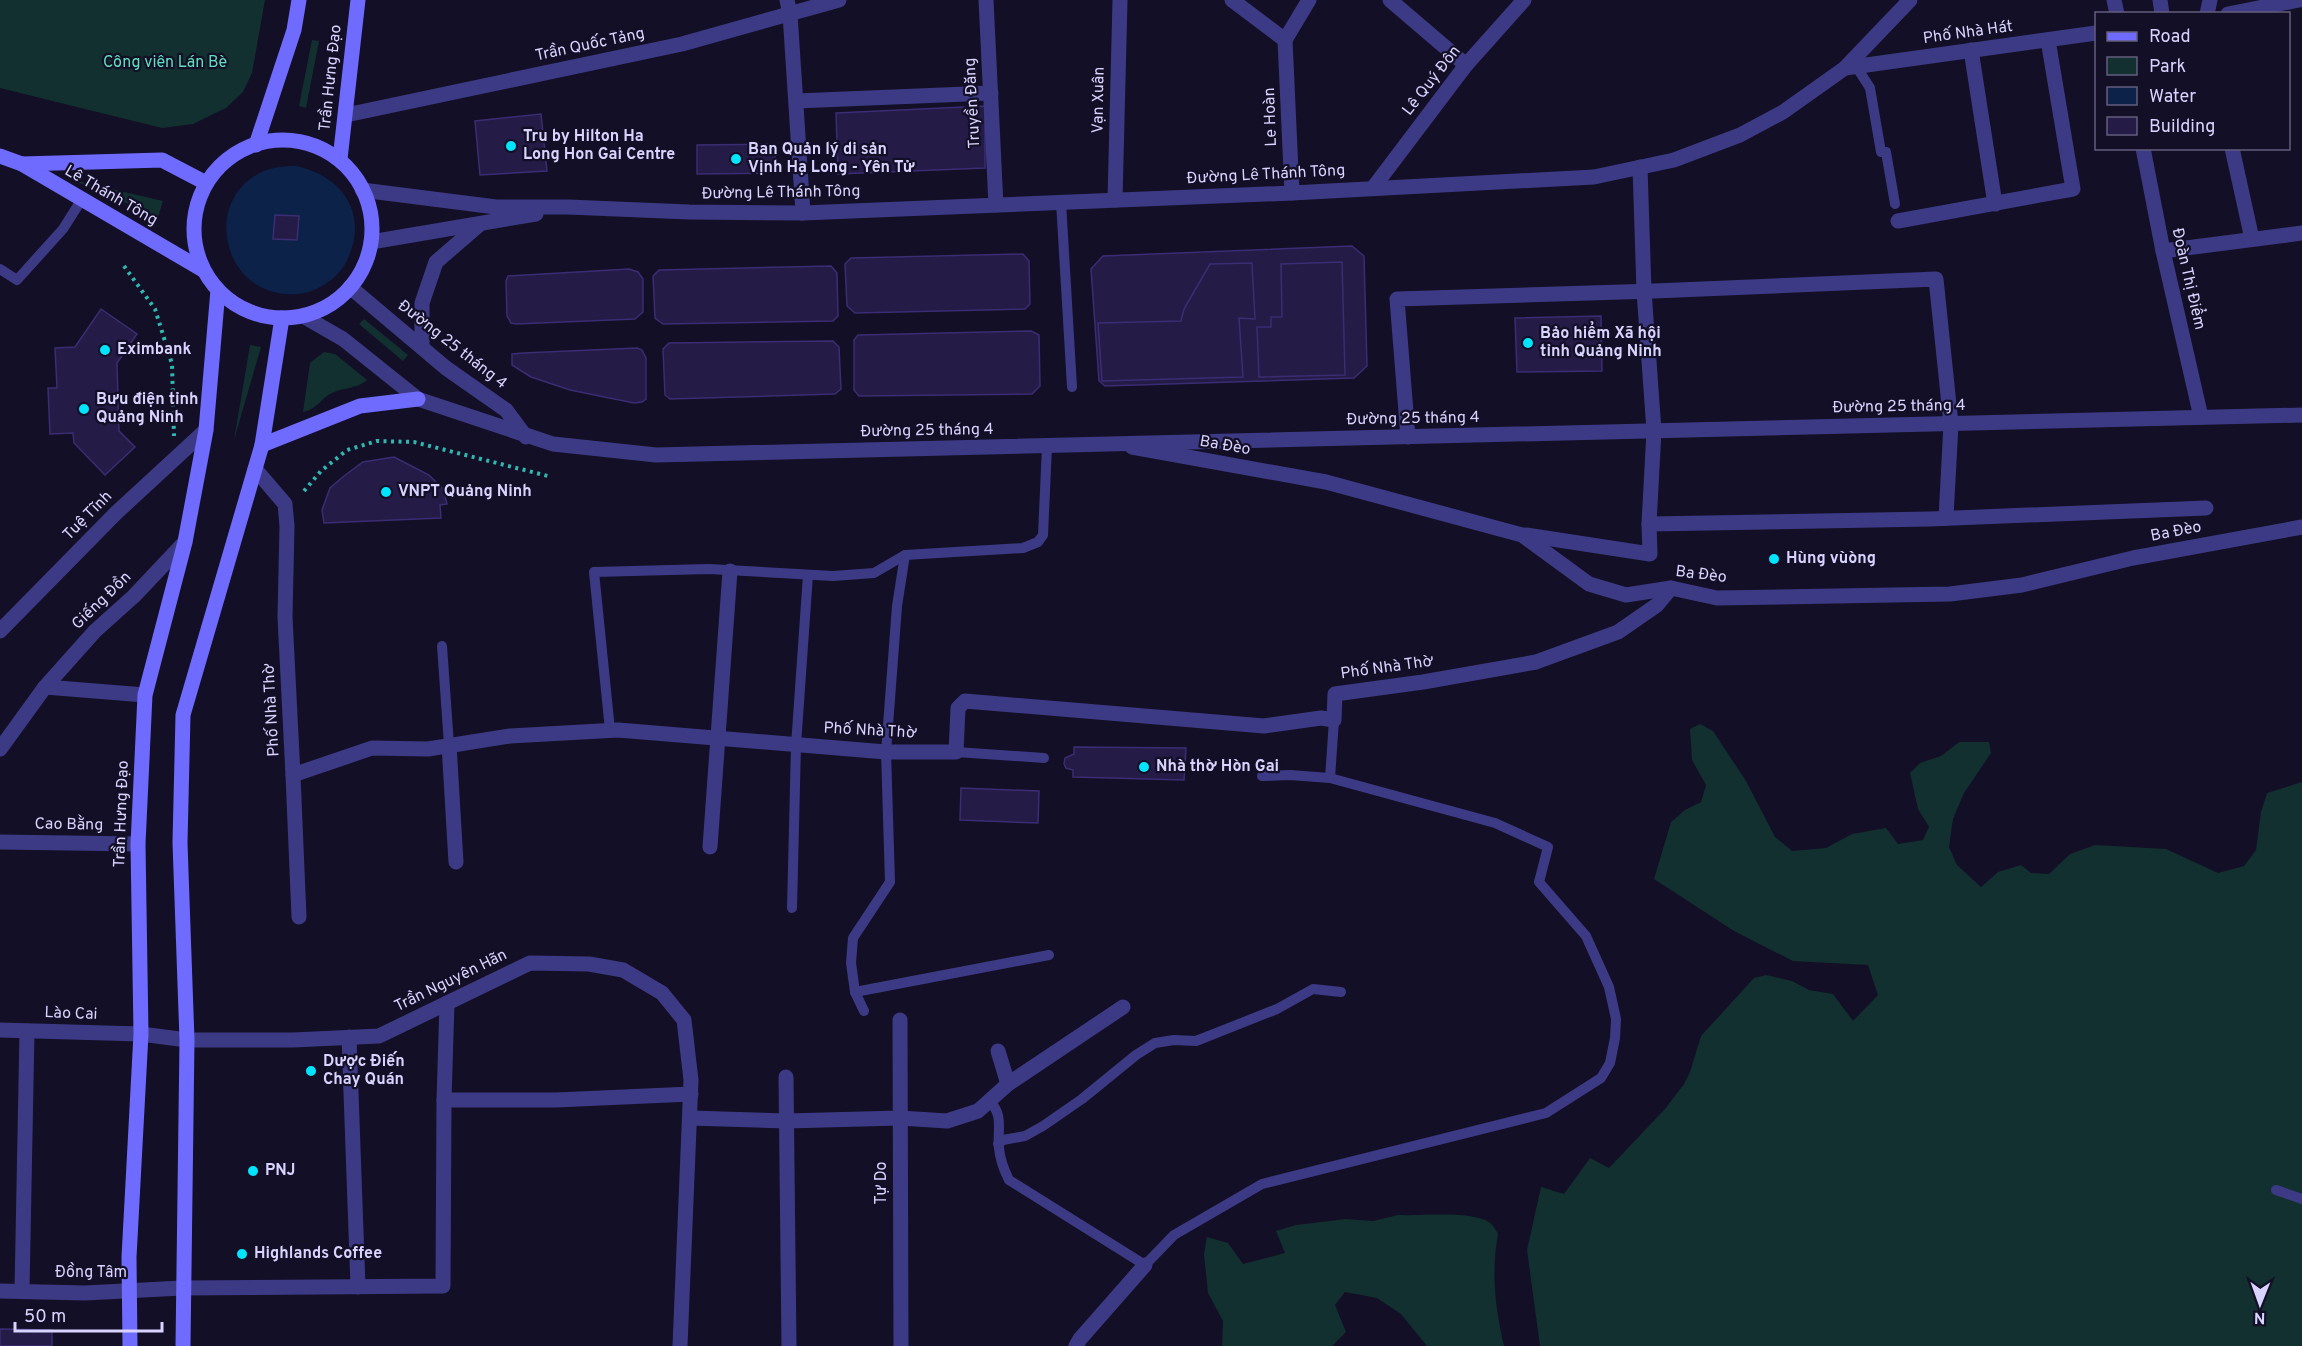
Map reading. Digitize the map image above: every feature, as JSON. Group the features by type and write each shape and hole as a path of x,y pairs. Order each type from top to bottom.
{"main road":[{"path":"256,145 294,30 299,0"},
{"name":"Trần Hưng Đạo","path":"339,159 358,0"},
{"path":"282,140 322,149 339,159 355,177 362,190 369,206 372,224 371,242 363,266 351,287 337,300 303,316 282,318 264,316 247,311 231,302 218,290 203,270 197,254 194,219 206,183 219,166 236,153 256,145 282,140"},
{"name":"Lê Thánh Tông","path":"0,156 22,164 203,270"},
{"path":"22,164 162,160 206,183"},
{"name":"Trần Hưng Đạo","path":"130,1346 129,1257 141,1034 138,844 145,695 185,542 206,430 218,290"},
{"path":"183,1346 187,1040 180,843 183,715 262,445 282,318"},
{"path":"262,445 360,406 418,399"}],"street":[{"name":"Trần Quốc Tảng","path":"346,115 682,44 789,7 839,0"},
{"name":"Truyền Đăng","path":"986,0 996,205"},
{"name":"Vạn Xuân","path":"1115,200 1120,0"},
{"path":"1232,0 1285,40 1309,0"},
{"path":"1390,0 1466,65"},
{"name":"Lê Quý Đôn","path":"1372,188 1466,65 1524,0"},
{"name":"Đường Lê Thánh Tông","path":"362,190 496,207 802,213 1292,193 1594,177 1674,160 1740,135 1783,112 1851,67 1910,0"},
{"path":"2238,12 2299,0"},
{"path":"789,7 802,213"},
{"name":"Phố Nhà Hát","path":"1851,67 2095,33"},
{"name":"Le Hoàn","path":"1285,40 1292,193"},
{"path":"1898,221 2073,189 2048,40"},
{"path":"1971,50 1995,204"},
{"path":"796,101 991,93"},
{"name":"Đoàn Thị Điểm","path":"2143,150 2163,251 2201,417"},
{"path":"2232,150 2252,239"},
{"path":"1522,535 1650,554 1649,524 1654,431 1644,291 1640,167"},
{"name":"Đường Lê Thánh Tông","path":"371,242 568,207"},
{"path":"422,347 422,303 436,262 480,224"},
{"path":"2163,251 2302,233"},
{"path":"1408,437 1397,299 1936,279 1951,424 1946,518"},
{"name":"Đường 25 tháng 4","path":"351,287 446,368 506,410 526,437"},
{"name":"Đường 25 tháng 4","path":"303,316 343,339 418,399 526,437 554,444 656,455 2302,415"},
{"name":"Tuệ Tĩnh","path":"0,631 116,513 206,430"},
{"name":"Ba Đèo","path":"1117,444 1326,482 1522,535 1588,584 1626,595 1671,588 1717,598 1950,594 2022,585 2133,558 2302,527"},
{"name":"Phố Nhà Thờ","path":"255,469 285,504 287,526 285,617 293,775 372,748 428,749 510,736 610,730 886,752 956,752"},
{"path":"1649,524 1946,518 2206,508"},
{"name":"Giếng Đồn","path":"0,749 45,687 94,631 134,596 185,542"},
{"path":"710,847 730,571"},
{"name":"Phố Nhà Thờ","path":"1334,720 1335,694 1423,682 1536,662 1618,633 1657,605 1671,588"},
{"path":"45,687 145,695"},
{"path":"956,752 958,708 965,700 1264,726 1321,718 1334,720"},
{"path":"449,745 456,862"},
{"path":"293,775 299,917"},
{"name":"Cao Bằng","path":"0,842 138,844"},
{"name":"Trần Nguyên Hãn","path":"141,1034 187,1040 293,1040 379,1036 530,963 589,964 623,970 662,993 684,1020 691,1094 680,1346"},
{"path":"447,1003 444,1100 556,1100 691,1094"},
{"path":"690,1118 786,1121 900,1118 947,1121 978,1111 1008,1084 1123,1007"},
{"name":"Tự Do","path":"900,1020 901,1346"},
{"name":"Lào Cai","path":"0,1030 141,1034"},
{"path":"22,1290 27,1031"},
{"path":"349,1037 358,1287"},
{"path":"998,1052 1008,1084"},
{"path":"786,1077 789,1346"},
{"name":"Đồng Tâm","path":"0,1291 85,1293 182,1288 443,1286 444,1100"},
{"path":"1076,1346 1145,1264"}],"lane":[{"path":"1851,67 1870,88 1881,152 1886,152 1895,204"},
{"path":"0,269 16,280 63,229 81,199"},
{"path":"1061,202 1072,387"},
{"path":"610,730 594,572 709,569 833,576 874,573 905,555 1023,548 1038,542 1043,534 1047,446"},
{"path":"864,1011 855,992 851,963 853,938 890,882 886,752 897,606 905,555"},
{"path":"792,908 796,745 808,575"},
{"path":"442,646 449,745"},
{"path":"1330,778 1334,720"},
{"path":"956,752 1044,758"},
{"path":"990,1102 996,1107 1000,1124 998,1144 1002,1165 1010,1180 1145,1264 1174,1235 1262,1184 1546,1113 1601,1078 1610,1063 1615,1038 1616,1019 1609,987 1586,936 1539,882 1548,847 1495,823 1330,778 1290,775 1262,776"},
{"path":"855,992 1049,955"},
{"path":"998,1144 1003,1140 1025,1136 1043,1126 1082,1099 1136,1054 1155,1043 1174,1040 1196,1041 1277,1009 1313,989 1341,992"},
{"path":"2276,1191 2302,1199"}],"path":[{"path":"124,266 155,309 172,364 174,438"},
{"path":"304,491 321,471 347,450 377,441 414,442 548,476"}],"green space":[{"name":"Công viên Lán Bè","path":"0,0 265,0 252,73 243,92 226,108 193,124 162,128 0,88"},
{"path":"312,40 319,41 306,108 299,106"},
{"path":"73,180 163,201 158,217"},
{"path":"364,319 408,355 403,361 359,324"},
{"path":"250,345 261,347 234,440"},
{"path":"324,352 335,354 367,380 332,393 313,408 303,412 310,363"},
{"path":"1700,724 1713,731 1746,781 1775,837 1792,851 1826,848 1852,834 1886,828 1898,844 1923,840 1929,827 1918,809 1910,773 1920,763 1941,756 1959,742 1989,742 1991,753 1964,793 1953,819 1949,847 1957,865 1981,887 1998,872 2021,865 2031,873 2049,874 2070,854 2095,845 2166,849 2218,873 2244,866 2256,850 2261,812 2267,793 2302,782 2302,1346 1540,1346 1527,1250 1541,1187 1564,1194 1590,1158 1609,1168 1665,1109 1690,1072 1701,1036 1754,978 1766,975 1792,981 1809,990 1833,994 1853,1021 1878,995 1868,965 1793,961 1734,931 1654,879 1671,822 1685,810 1701,802 1706,785 1692,760 1690,729"},
{"path":"1442,1214 1476,1217 1493,1226 1498,1234 1495,1290 1504,1346 1427,1346 1401,1314 1377,1298 1345,1292 1335,1305 1346,1332 1332,1346 1222,1346 1223,1321 1208,1293 1204,1254 1207,1237 1228,1243 1243,1264 1285,1253 1276,1231 1296,1225 1346,1219 1373,1221 1398,1215"}],"water":[{"path":"296,166 326,178 337,187 352,210 355,224 354,240 349,256 340,272 314,290 292,294 270,291 252,282 239,268 230,251 226,232 228,214 235,196 247,182 264,171","holes":["275,215 298,216 297,240 273,239"]}],"building":[{"path":"985,106 985,168 838,174 836,113"},
{"name":"Tru by Hilton Ha Long Hon Gai Centre","path":"541,114 547,171 480,175 475,121"},
{"name":"Ban Quản lý di sản Vịnh Hạ Long - Yên Tử","path":"775,144 775,173 697,174 697,145"},
{"path":"275,215 299,216 297,240 273,239"},
{"path":"1352,246 1364,256 1367,366 1354,378 1105,386 1099,381 1091,269 1103,256"},
{"path":"1023,254 1029,261 1030,304 1025,309 855,313 847,306 845,264 851,258"},
{"path":"1342,262 1345,375 1259,377 1257,327 1271,327 1271,317 1282,317 1281,264"},
{"path":"1252,263 1255,319 1239,318 1243,377 1102,381 1098,323 1181,321 1184,309 1210,264"},
{"path":"831,266 837,273 838,316 833,321 663,324 655,318 653,276 659,270"},
{"path":"629,269 638,272 643,279 643,312 635,319 516,324 511,323 507,316 506,281 508,276"},
{"name":"Bưu điện tỉnh Quảng Ninh","path":"101,309 137,334 117,363 119,431 135,447 105,475 74,443 73,433 50,434 48,388 57,388 55,348 75,347"},
{"path":"1601,316 1602,371 1517,372 1515,318"},
{"path":"1031,331 1039,335 1040,386 1032,394 859,396 854,390 854,340 858,335"},
{"path":"833,341 839,347 841,389 835,394 670,399 665,395 663,349 669,343"},
{"path":"637,348 642,350 646,358 646,399 642,402 634,403 570,390 531,377 512,365 512,354"},
{"name":"VNPT Quảng Ninh","path":"394,457 429,475 443,489 447,504 440,505 441,518 324,523 322,510 330,488 363,462"},
{"path":"1074,747 1186,748 1184,780 1073,777 1073,770 1066,768 1064,764 1065,758 1074,754"},
{"path":"961,788 1039,791 1038,823 960,820"},
{"path":"0,1329 52,1330 52,1346 0,1346"}],"place":[{"name":"Tru by Hilton Ha Long Hon Gai Centre","path":"511,146"},
{"name":"Ban Quản lý di sản Vịnh Hạ Long - Yên Tử","path":"736,159"},
{"name":"Bảo hiểm Xã hội tỉnh Quảng Ninh","path":"1528,343"},
{"name":"Eximbank","path":"105,350"},
{"name":"Bưu điện tỉnh Quảng Ninh","path":"84,409"},
{"name":"VNPT Quảng Ninh","path":"386,492"},
{"name":"Hùng vùòng","path":"1774,559"},
{"name":"Nhà thờ Hòn Gai","path":"1144,767"},
{"name":"Dược Điến Chay Quán","path":"311,1071"},
{"name":"PNJ","path":"253,1171"},
{"name":"Highlands Coffee","path":"242,1254"}]}
